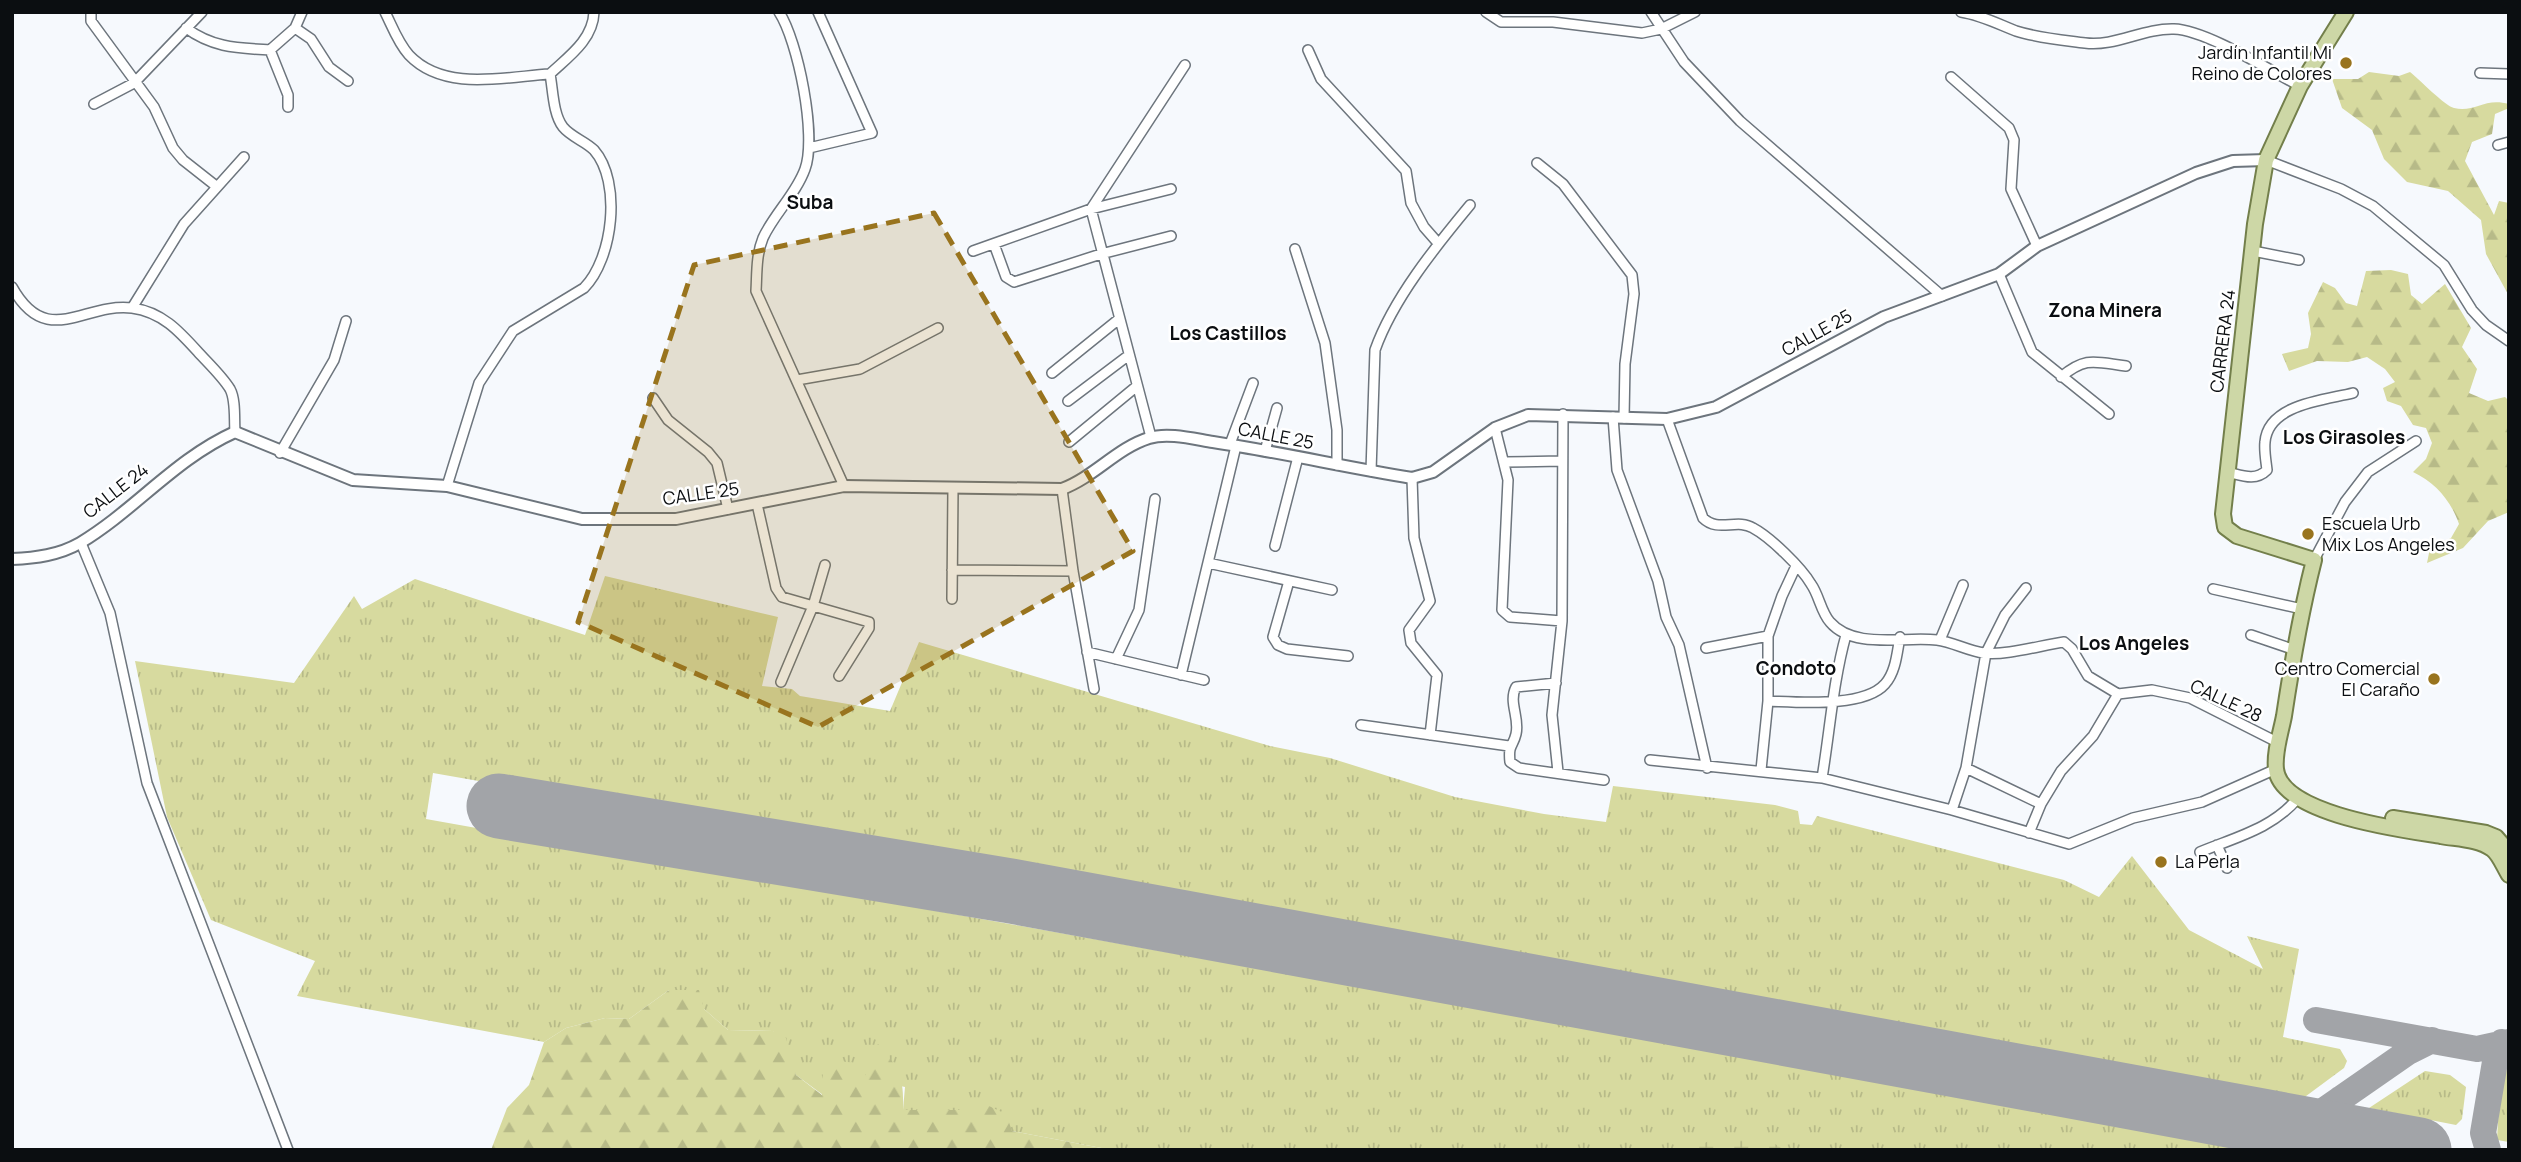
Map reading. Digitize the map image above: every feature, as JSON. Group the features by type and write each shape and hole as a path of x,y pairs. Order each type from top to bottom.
{"main road":[{"path":"2266,160 2300,86 2346,12"},
{"name":"CARRERA 24","path":"2266,160 2223,514 2225,527 2237,536 2315,560"},
{"path":"2315,560 2302,609 2279,743 2278,775 2298,798 2323,810 2479,843 2494,850 2509,876"},
{"path":"2370,821 2395,818 2486,833 2496,837 2509,852"}],"street":[{"path":"91,12 91,21 154,107 178,154 216,186"},
{"path":"94,104 134,83 202,12"},
{"path":"186,28 204,41 221,47 270,50 295,28 302,12"},
{"path":"385,12 410,57 436,74 459,79 550,74 576,51 590,32 594,12"},
{"path":"779,12 805,91 809,148 805,169 763,239 757,264 756,291 844,486"},
{"path":"809,148 872,133 818,12"},
{"path":"1486,12 1501,22 1553,22 1642,33 1661,29 1695,12"},
{"path":"1651,12 1684,62 1740,121 1942,296"},
{"path":"1961,12 1975,14 2019,32 2090,44 2112,42 2141,32 2175,29 2202,36 2300,86"},
{"path":"295,28 311,39 329,67 348,80"},
{"path":"270,50 288,95 288,107"},
{"path":"1308,50 1321,79 1406,171 1411,202 1424,227 1438,243"},
{"path":"1151,437 1091,209 1185,65"},
{"path":"2480,73 2509,74"},
{"path":"447,486 479,383 513,331 584,288 593,279 603,254 612,205 609,184 593,150 564,128 559,119 550,74"},
{"path":"1951,77 2009,128 2014,140 2011,189 2037,246"},
{"path":"2498,145 2509,142"},
{"path":"132,308 184,224 244,157"},
{"path":"2266,160 2341,189 2372,206 2444,265 2472,310 2486,326 2509,341"},
{"name":"CALLE 25","path":"234,432 280,453 354,480 447,486 582,519 676,519 844,486 1062,489 1082,481 1130,447 1151,437 1185,438 1233,445 1412,478 1433,472 1495,428 1528,415 1667,419 1716,407 1884,317 1998,274 2037,246 2196,173 2233,161 2266,160"},
{"path":"1537,163 1563,184 1632,275 1634,294 1618,417 1616,470 1658,581 1666,617 1679,645 1707,768"},
{"path":"973,251 1091,209 1171,189"},
{"path":"1371,471 1375,432 1375,350 1381,331 1438,243 1470,205"},
{"path":"994,244 1006,277 1014,282 1101,254 1171,236"},
{"path":"1295,249 1325,343 1337,430 1337,465"},
{"path":"2253,251 2299,260"},
{"path":"1998,274 2032,352 2109,414"},
{"path":"12,287 34,312 44,319 67,321 114,309 132,308 162,317 175,326 230,389 234,432"},
{"path":"1052,373 1119,319"},
{"path":"280,453 334,360 346,321"},
{"path":"797,380 860,369 938,328"},
{"path":"1068,401 1129,355"},
{"path":"2061,377 2077,363 2088,361 2126,366"},
{"path":"1181,674 1233,445 1253,383"},
{"path":"1069,442 1137,386"},
{"path":"2227,472 2256,478 2267,470 2265,439 2272,423 2291,409 2353,393"},
{"path":"653,398 668,420 708,452 717,463 728,509"},
{"path":"1265,451 1277,408"},
{"path":"1558,772 1552,715 1562,621 1563,414"},
{"path":"1667,419 1703,518 1709,524 1724,527 1741,524 1752,527 1811,583 1829,621 1846,635 1862,640 1900,637 1940,640 1986,653 2064,642 2072,649 2088,676 2118,694 2093,736 2061,771 2041,804 2029,833"},
{"path":"1495,428 1508,480 1502,610 1510,617 1562,621"},
{"name":"CALLE 24","path":"12,559 37,558 80,543 206,445 234,432"},
{"path":"2315,560 2345,502 2368,472 2416,441"},
{"path":"1275,546 1298,457"},
{"path":"1505,462 1562,461"},
{"path":"1412,478 1414,538 1430,601 1409,631 1411,643 1437,675 1430,735"},
{"path":"952,599 953,488"},
{"path":"1062,489 1094,689"},
{"path":"1116,659 1139,610 1155,499"},
{"path":"757,504 778,593 782,597 869,624 839,676"},
{"path":"80,543 110,613 147,783 288,1150"},
{"path":"1208,563 1332,590"},
{"path":"781,682 813,606 825,565"},
{"path":"1761,770 1768,701 1768,636 1796,566"},
{"path":"953,570 1073,571"},
{"path":"1289,581 1273,637 1278,645 1287,649 1348,656"},
{"path":"1940,640 1963,585"},
{"path":"1952,810 1966,768 1986,653 2006,615 2026,588"},
{"path":"2213,589 2302,609"},
{"path":"1822,778 1835,702 1834,678 1846,635"},
{"path":"2251,635 2295,650"},
{"path":"1706,648 1768,636"},
{"path":"1768,701 1835,702 1875,692 1885,685 1892,674 1900,637"},
{"path":"1087,652 1204,680"},
{"path":"1556,683 1516,687 1512,694 1516,735 1509,746 1510,762 1514,766 1604,780"},
{"name":"CALLE 28","path":"2118,694 2152,690 2190,698 2279,743"},
{"path":"1361,725 1509,746"},
{"path":"1650,760 1822,778 2074,844 2133,818 2203,802 2278,775"},
{"path":"1966,768 2041,804"},
{"path":"2200,852 2269,825 2284,814 2298,798"},
{"path":"2217,845 2227,868"}],"highlighted area":[{"path":"934,213 1133,551 818,727 578,622 694,265"}],"green space":[{"path":"2369,72 2399,76 2410,72 2438,98 2454,108 2468,108 2493,102 2509,104 2509,108 2495,114 2492,134 2472,142 2465,161 2494,215 2499,201 2509,203 2509,296 2486,254 2481,220 2448,191 2407,182 2384,159 2372,130 2342,108 2332,79 2358,79"},
{"path":"2391,270 2408,274 2411,295 2422,304 2445,284 2471,328 2462,347 2477,369 2469,393 2488,401 2505,397 2509,401 2509,512 2488,521 2463,548 2427,563 2430,548 2451,538 2459,524 2442,494 2413,472 2426,459 2432,443 2426,428 2413,425 2401,406 2387,401 2383,388 2395,382 2385,369 2367,357 2348,362 2317,361 2289,371 2282,354 2308,348 2311,334 2308,313 2323,282 2335,288 2346,303 2357,306 2366,271"},
{"path":"605,576 778,617 762,686 792,689 800,696 890,711 919,642 1270,746 1330,758 1455,797 1544,814 1606,822 1613,786 1775,805 1798,811 1800,824 1812,825 1817,816 2064,880 2099,897 2132,856 2189,930 2263,969 2247,936 2299,949 2283,1037 2340,1049 2347,1061 2344,1068 2298,1102 433,773 426,819 2267,1150 1112,1150 1012,1131 961,1110 903,1110 905,1087 868,1079 823,1095 796,1075 773,1031 728,1030 704,1009 669,990 629,1019 605,1018 566,1028 544,1042 297,996 315,961 211,920 167,817 135,661 294,683 354,596 362,609 415,579 585,635"},
{"path":"669,990 699,990 704,1009 728,1030 773,1031 786,1038 796,1075 822,1095 823,1068 836,1060 857,1064 868,1078 868,1062 878,1044 899,1074 903,1089 903,1110 961,1110 974,1099 1006,1114 1012,1131 1112,1150 491,1150 507,1108 529,1085 544,1042 566,1028 605,1018 629,1019"},
{"path":"2507,1067 2509,1142 2497,1140 2499,1103"},
{"path":"2425,1071 2450,1075 2466,1087 2462,1119 2456,1125 2369,1108"},
{"path":"1765,1137 1784,1150 1693,1150 1710,1140"}],"taxiway":[{"path":"2316,1020 2477,1049 2509,1042"},
{"path":"2282,1125 2300,1124 2313,1118 2408,1052 2432,1040"},
{"path":"2488,1150 2483,1133 2497,1050 2502,1042"},
{"path":"2340,1099 2337,1105 2339,1122 2356,1138"}],"runway":[{"path":"499,806 1011,891 2419,1150"}],"place":[{"name":"Jardín Infantil Mi Reino de Colores","path":"2346,63"},
{"name":"Escuela Urb Mix Los Angeles","path":"2308,534"},
{"name":"Centro Comercial El Caraño","path":"2434,679"},
{"name":"La Perla","path":"2161,862"}],"district":[{"name":"Suba","path":"810,202"},
{"name":"Zona Minera","path":"2105,310"},
{"name":"Los Castillos","path":"1228,333"},
{"name":"Los Girasoles","path":"2344,437"},
{"name":"Los Angeles","path":"2134,643"},
{"name":"Condoto","path":"1796,668"}]}
